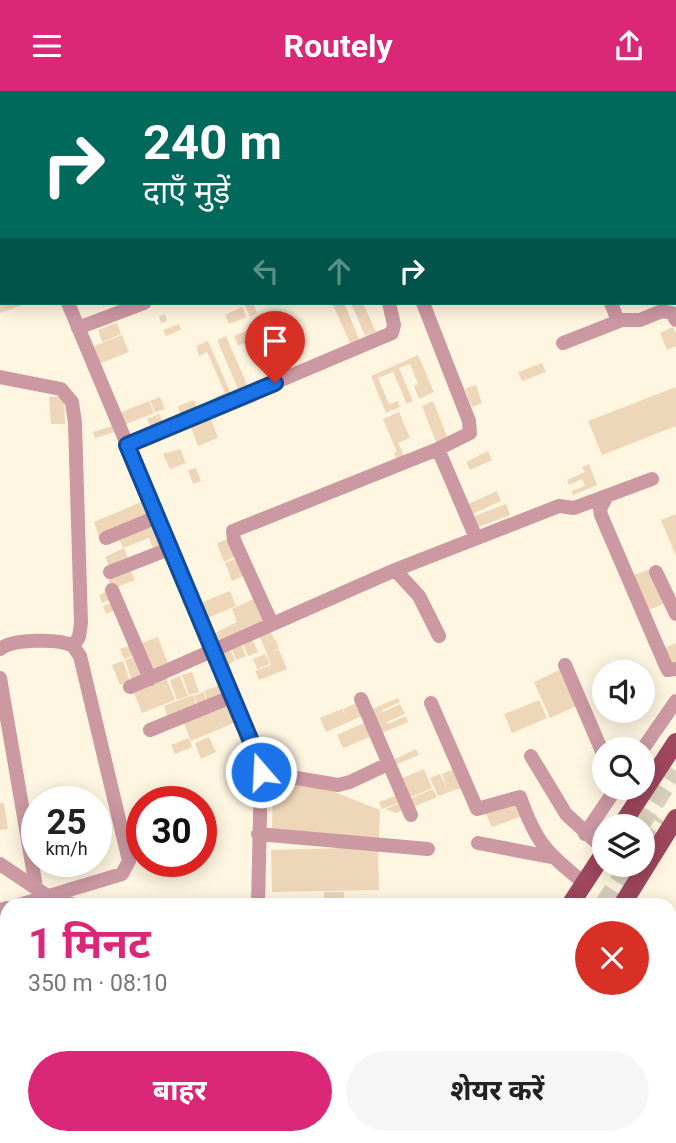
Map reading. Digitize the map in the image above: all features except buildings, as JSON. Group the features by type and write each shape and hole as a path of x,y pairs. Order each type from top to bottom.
{"main road":[{"path":"629,814 676,742"},
{"path":"627,898 674,825"},
{"path":"574,898 592,870"}],"street":[{"path":"69,305 258,758 261,772 258,898"},
{"path":"78,328 139,305"},
{"path":"127,445 392,334 394,325 389,305"},
{"path":"272,624 234,540 233,531 438,449 467,435 471,429 424,305"},
{"path":"612,305 618,321"},
{"path":"563,343 618,321 640,320 668,311 676,320"},
{"path":"0,377 61,389 72,402 75,423 81,623 79,637 74,646"},
{"path":"438,449 476,538"},
{"path":"130,687 395,570 559,506 574,508 652,479"},
{"path":"607,496 600,509 601,515 664,664 668,670 676,669"},
{"path":"106,538 156,517"},
{"path":"110,572 169,549"},
{"path":"395,570 419,596 439,636"},
{"path":"656,572 676,614"},
{"path":"113,590 150,678"},
{"path":"0,649 16,643 56,641 74,646 80,656 129,861 122,874 45,898"},
{"path":"565,665 596,737"},
{"path":"0,678 36,887"},
{"path":"150,730 231,698"},
{"path":"360,699 411,815"},
{"path":"651,737 676,701"},
{"path":"431,703 477,810 520,797 533,831 551,857 584,883"},
{"path":"531,756 566,814 592,840"},
{"path":"261,772 338,785 388,764"},
{"path":"585,834 608,800"},
{"path":"258,834 428,849"},
{"path":"478,843 551,857"},
{"path":"0,864 52,898"}],"tunnel":[{"path":"648,814 676,771"},
{"path":"655,824 659,818"},
{"path":"608,898 621,877"}],"route":[{"path":"261,772 258,758 127,445 275,383"}]}
